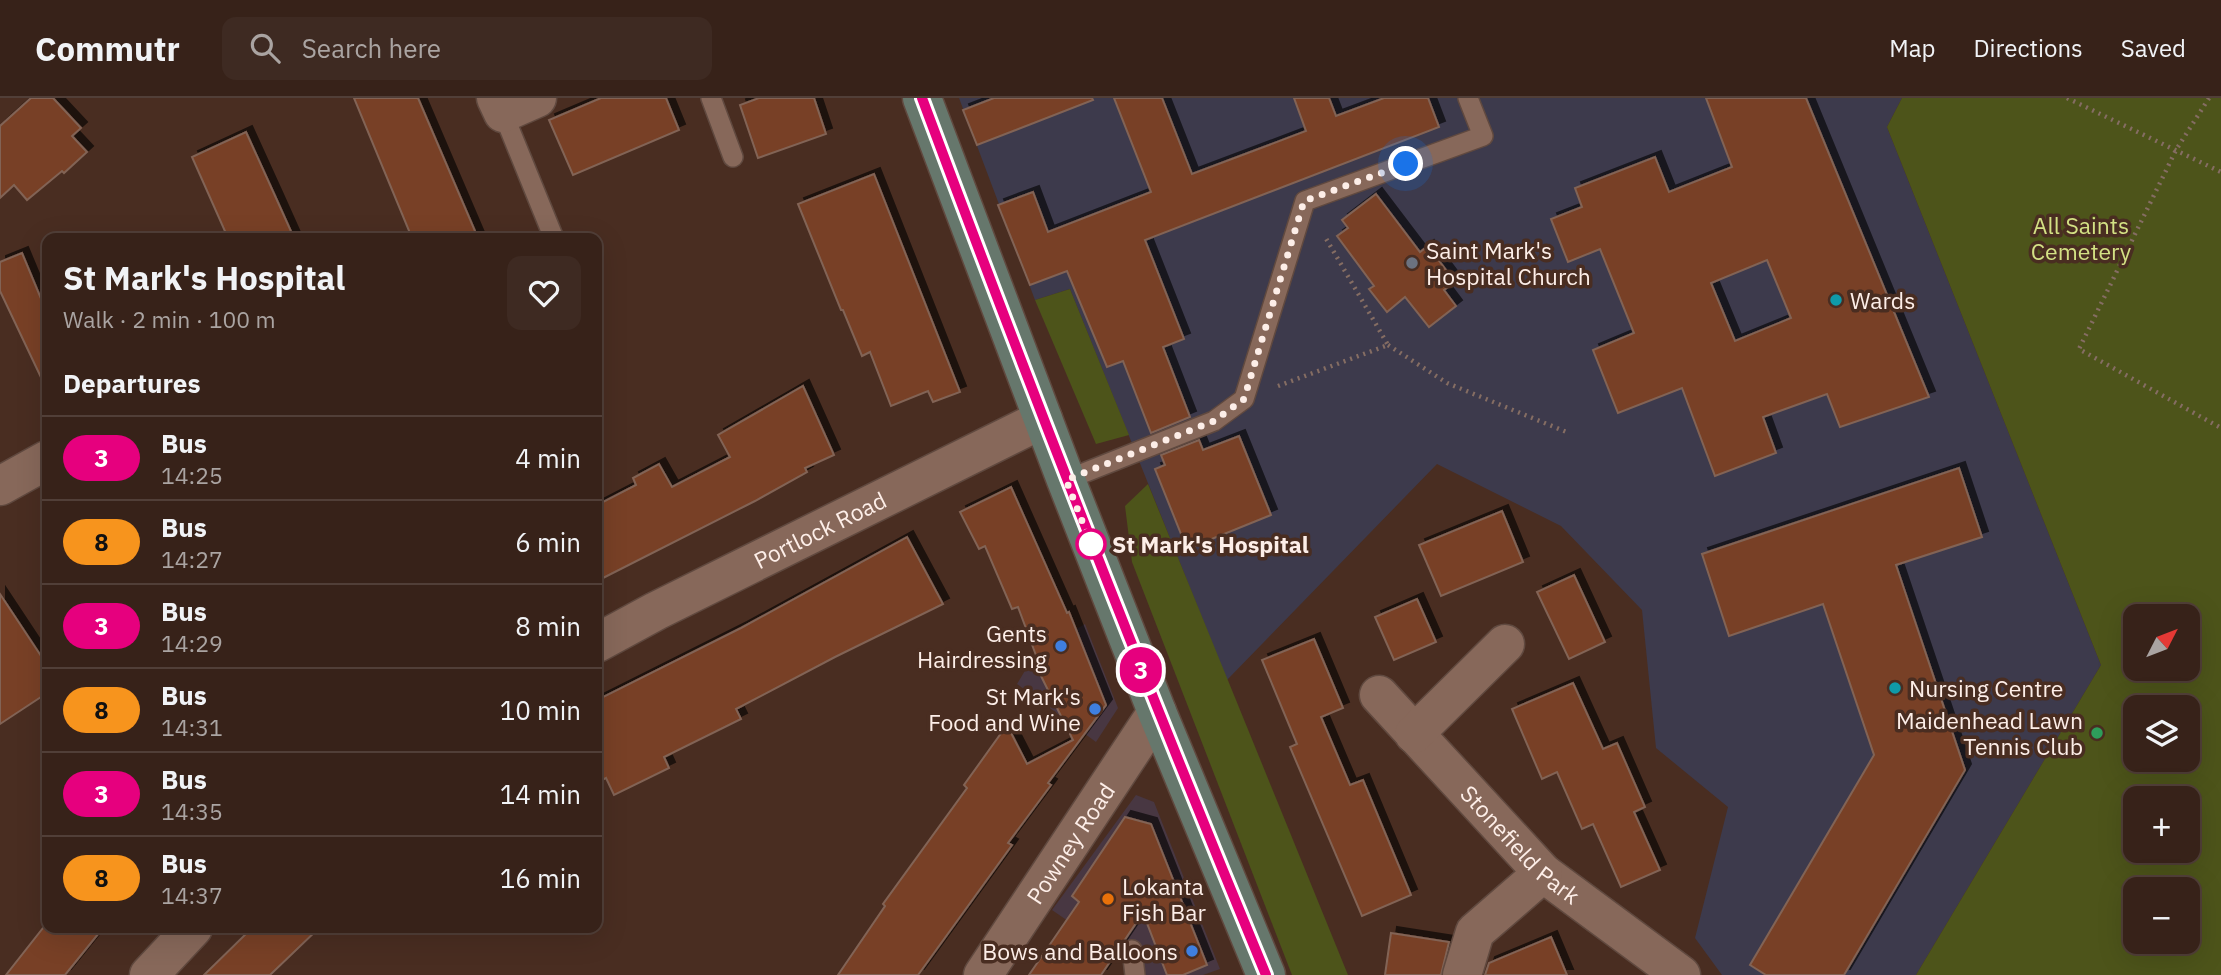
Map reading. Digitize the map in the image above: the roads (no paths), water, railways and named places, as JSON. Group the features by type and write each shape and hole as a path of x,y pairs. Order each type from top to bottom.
{"street":[{"path":"922,98 1157,712 1266,975"},
{"name":"Portlock Road","path":"602,640 1043,419"},
{"path":"0,485 42,463"},
{"path":"1414,734 1505,644"},
{"name":"Stonefield Park","path":"1379,695 1543,873 1681,975"},
{"name":"Powney Road","path":"983,975 1157,712"},
{"path":"1462,975 1475,932 1543,873"},
{"path":"149,975 188,933"}],"lane":[{"path":"711,98 733,157"},
{"path":"1066,480 1214,421 1244,399 1304,201 1483,136 1468,98"},
{"path":"512,103 552,233"},
{"path":"1132,950 1135,975"}],"place":[{"name":"Saint Mark's Hospital Church","path":"1412,263"},
{"name":"Wards","path":"1836,300"},
{"name":"St Mark's Hospital","path":"1091,544"},
{"name":"Gents Hairdressing","path":"1061,646"},
{"name":"Nursing Centre","path":"1895,688"},
{"name":"St Mark's Food and Wine","path":"1095,709"},
{"name":"Maidenhead Lawn Tennis Club","path":"2097,733"},
{"name":"Lokanta Fish Bar","path":"1108,899"},
{"name":"Bows and Balloons","path":"1192,951"}],"park label":[{"name":"All Saints Cemetery","path":"2081,238"}]}
